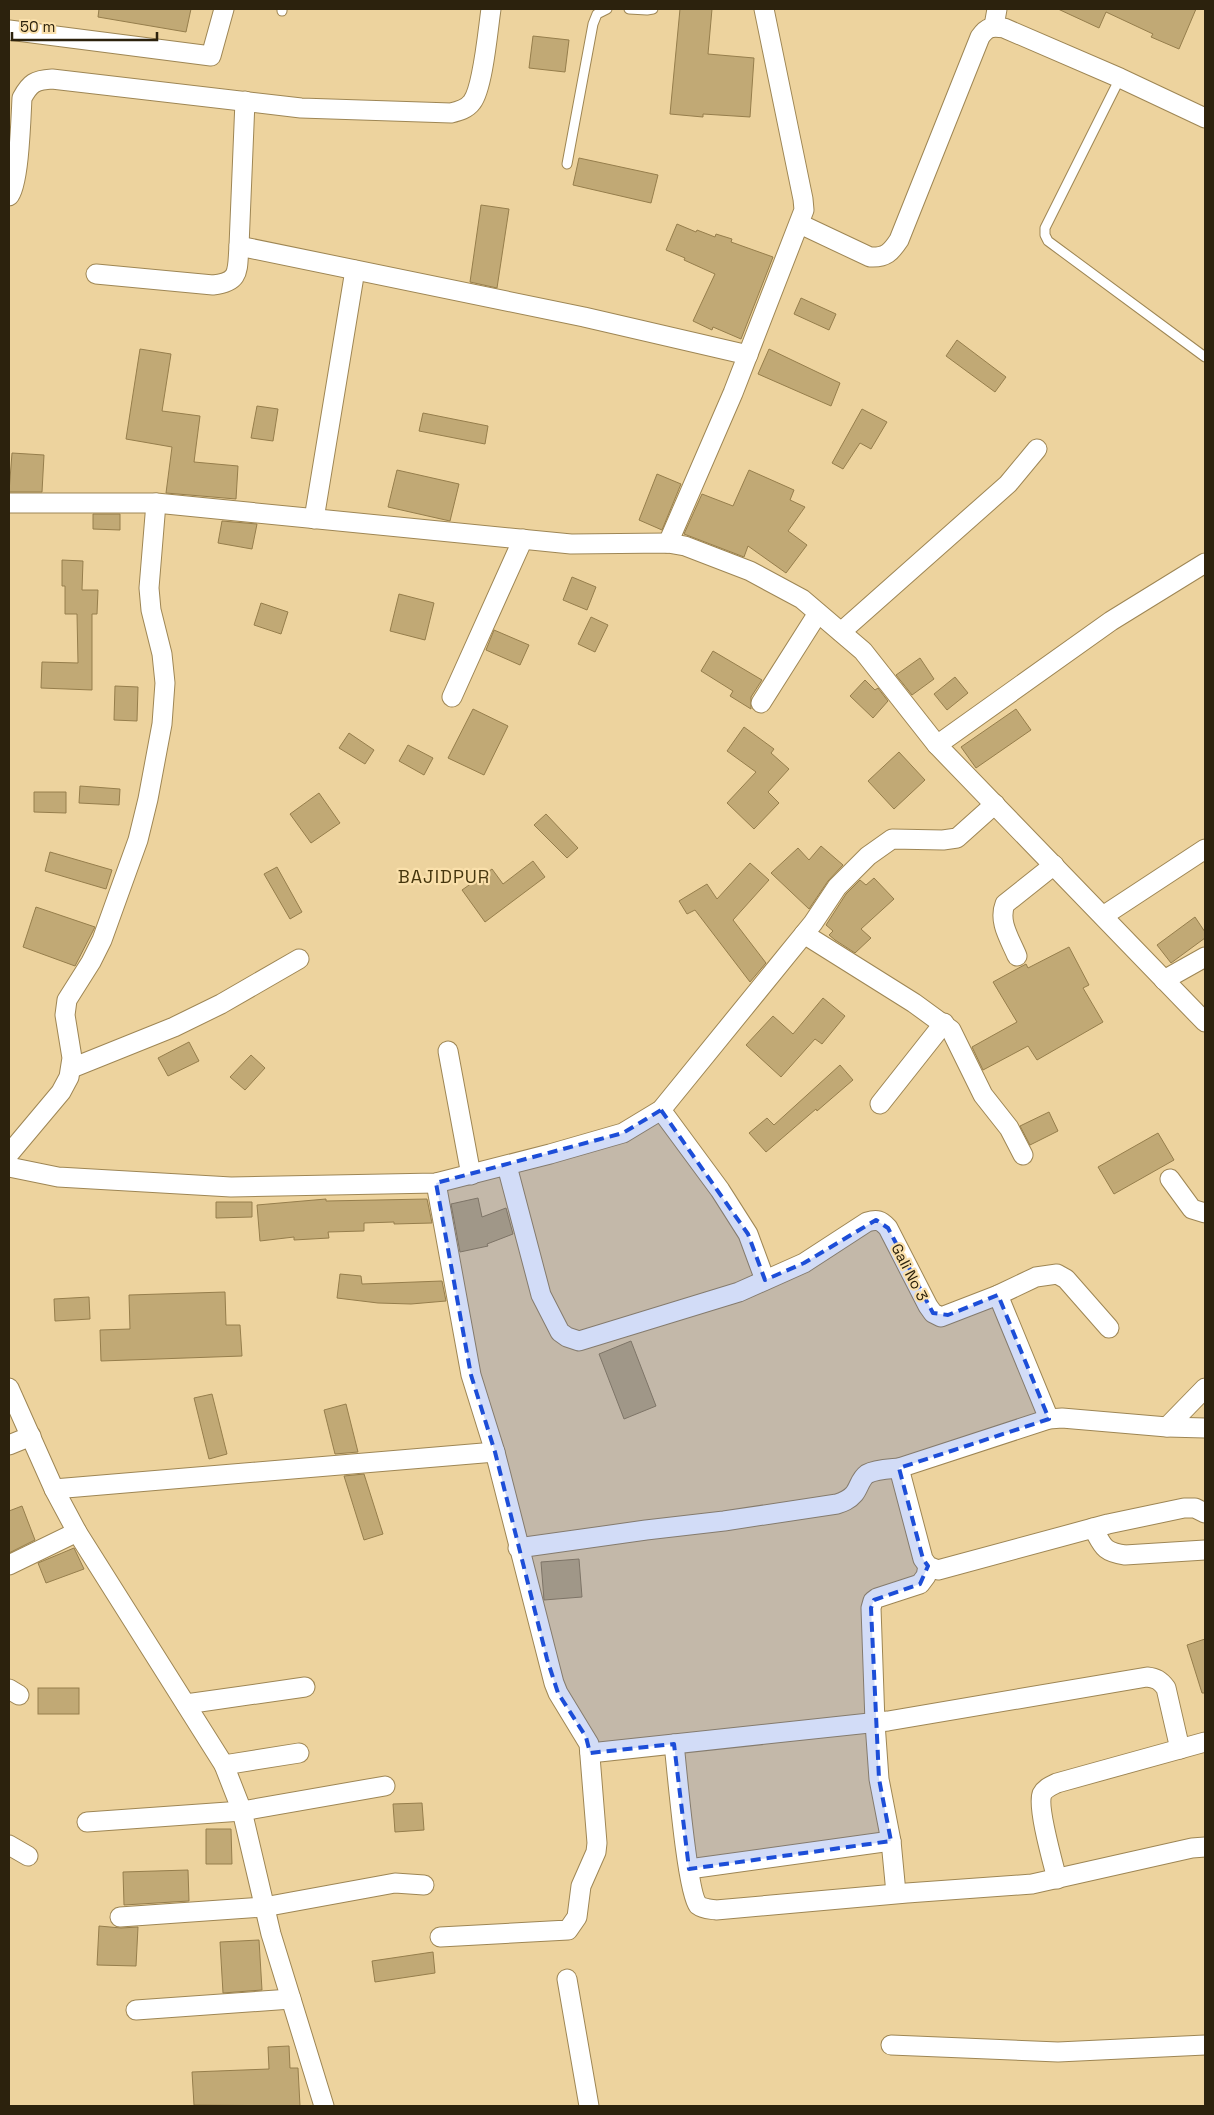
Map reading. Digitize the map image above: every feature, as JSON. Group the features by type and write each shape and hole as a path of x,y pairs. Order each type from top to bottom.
{"street":[{"path":"9,30 211,56 224,9"},
{"path":"9,196 15,180 22,98 28,86 41,80 52,79 301,108 451,113 463,110 472,103 478,90 491,9"},
{"path":"668,543 748,355 804,210 764,9"},
{"path":"800,224 870,257 879,257 890,253 899,240 980,36 996,18 1004,28 1120,78 1205,118"},
{"path":"96,274 213,285 228,284 233,279 237,268 239,246 245,101"},
{"path":"239,246 584,317 748,355"},
{"path":"314,520 355,270"},
{"path":"841,632 1008,484 1038,449"},
{"path":"9,503 156,503 571,544 668,543 685,546 758,575 802,600 863,651 937,745 1205,1022"},
{"path":"9,1154 61,1092 72,1068 65,1015 67,1000 91,962 102,940 138,840 162,724 165,683 162,654 151,610 149,588 156,503"},
{"path":"452,696 523,539"},
{"path":"937,745 1111,621 1205,563"},
{"path":"761,703 818,613"},
{"path":"9,1167 58,1177 231,1187 436,1183 507,1166 623,1133 661,1110 804,934 837,887 868,856 886,842 901,838 943,840 957,838 995,804"},
{"path":"1103,916 1205,849"},
{"path":"1017,956 1003,922 1002,913 1005,904 1054,865"},
{"path":"804,934 944,1023 951,1030 983,1095 1009,1128 1023,1155"},
{"path":"1164,980 1205,957"},
{"path":"72,1068 190,1020 299,959"},
{"path":"880,1104 944,1023"},
{"path":"448,1051 472,1175"},
{"path":"507,1166 541,1295 560,1332 567,1337 579,1341 587,1340 723,1297 765,1280 748,1234 720,1190 661,1110"},
{"path":"1170,1179 1192,1209 1205,1213"},
{"path":"436,1183 471,1375 495,1452 554,1683 558,1693 586,1737 590,1753 598,1843 581,1886 577,1917 568,1930 440,1937"},
{"name":"Gali No 3","path":"765,1280 804,1263 863,1224 876,1220 882,1222 888,1228 933,1313 941,1317 998,1295"},
{"path":"1049,1419 998,1295 1036,1277 1057,1274 1066,1279 1109,1328"},
{"path":"9,1388 54,1489 78,1532 224,1765 242,1811 264,1907 324,2106"},
{"path":"1167,1427 1205,1388"},
{"path":"518,1548 837,1504 848,1500 855,1493 867,1474 899,1468 1049,1419 1062,1418 1167,1427 1205,1428"},
{"path":"9,1445 31,1436"},
{"path":"54,1489 495,1452"},
{"path":"899,1468 922,1559 928,1566 938,1570 1093,1528 1184,1508 1195,1508 1205,1513"},
{"path":"1093,1528 1104,1548 1112,1554 1125,1555 1205,1550"},
{"path":"9,1564 78,1532"},
{"path":"896,1894 891,1841 880,1791 875,1723 871,1608 873,1601 920,1584 926,1576 928,1566"},
{"path":"590,1753 875,1723 1147,1677 1156,1678 1166,1688 1180,1749"},
{"path":"186,1704 305,1687"},
{"path":"1057,1879 1041,1808 1042,1796 1047,1788 1057,1783 1205,1742"},
{"path":"674,1744 689,1869 695,1899 700,1906 707,1909 1032,1884 1192,1848 1205,1847"},
{"path":"224,1765 299,1753"},
{"path":"86,1822 242,1811 385,1786"},
{"path":"689,1869 891,1841"},
{"path":"9,1845 28,1856"},
{"path":"120,1917 264,1907 395,1882 424,1885"},
{"path":"567,1979 589,2106"},
{"path":"136,2010 291,1998"},
{"path":"891,2046 1058,2052 1205,2045"}],"lane":[{"path":"567,164 593,24 598,14 607,9"},
{"path":"629,9 653,9"},
{"path":"1120,78 1045,228 1045,235 1048,241 1205,356"}],"highlighted area":[{"path":"661,1110 748,1234 765,1280 804,1263 876,1220 888,1228 933,1313 948,1315 998,1295 1049,1419 899,1468 923,1559 928,1566 920,1584 874,1600 871,1608 879,1779 891,1841 689,1869 674,1744 590,1753 586,1737 558,1693 547,1659 495,1452 471,1375 436,1183 623,1133"}],"building":[{"path":"99,9 191,9 186,32 98,17"},
{"path":"680,9 712,9 708,54 754,58 750,117 703,114 703,117 670,114"},
{"path":"1058,9 1196,9 1179,49 1151,37 1153,34 1106,12 1099,28"},
{"path":"533,36 569,40 565,72 529,68"},
{"path":"579,158 658,175 651,203 573,185"},
{"path":"481,205 509,209 497,288 470,282"},
{"path":"677,224 696,232 697,230 715,237 716,234 732,239 731,242 773,257 741,339 713,327 712,330 693,321 715,274 666,250"},
{"path":"801,298 836,314 829,330 794,314"},
{"path":"957,340 1006,377 995,392 946,356"},
{"path":"140,349 171,354 162,411 200,416 194,462 238,466 236,499 166,493 172,447 126,439"},
{"path":"769,349 840,383 831,406 758,374"},
{"path":"257,406 278,409 273,441 251,438"},
{"path":"862,409 887,422 871,449 860,443 843,469 832,463"},
{"path":"423,413 488,426 485,444 419,431"},
{"path":"12,453 44,455 42,492 9,492"},
{"path":"397,470 459,484 450,521 388,507"},
{"path":"749,470 794,490 790,500 805,507 788,531 807,545 786,573 748,546 744,557 684,534 702,494 733,506"},
{"path":"657,474 681,484 662,530 639,520"},
{"path":"93,514 120,514 120,530 93,529"},
{"path":"222,521 257,524 252,549 218,543"},
{"path":"62,560 83,561 82,590 98,590 97,614 92,614 92,690 41,688 42,662 78,663 77,614 65,614 65,586 62,586"},
{"path":"572,577 596,587 587,610 563,600"},
{"path":"399,594 434,603 425,640 390,631"},
{"path":"261,603 288,612 281,634 254,625"},
{"path":"591,617 608,625 595,652 578,644"},
{"path":"494,630 529,645 520,665 486,650"},
{"path":"713,651 762,680 751,697 751,709 730,696 733,691 701,671"},
{"path":"920,658 934,679 912,695 896,675"},
{"path":"955,677 968,693 947,710 934,694"},
{"path":"865,680 875,690 878,688 888,701 873,718 850,696"},
{"path":"115,686 138,687 137,721 114,720"},
{"path":"473,709 508,726 484,775 448,758"},
{"path":"1016,709 1031,730 976,768 961,747"},
{"path":"744,727 774,749 771,753 789,769 768,792 779,803 754,829 727,803 756,772 727,751"},
{"path":"349,733 374,750 365,764 339,748"},
{"path":"408,745 433,758 424,775 399,761"},
{"path":"899,752 925,780 894,809 868,781"},
{"path":"80,786 120,789 119,805 79,803"},
{"path":"34,792 66,792 66,813 34,812"},
{"path":"319,793 340,823 311,843 290,814"},
{"path":"546,814 578,848 567,858 534,825"},
{"path":"821,846 843,865 828,881 809,909 771,873 798,848 809,860"},
{"path":"50,852 112,870 106,889 45,871"},
{"path":"533,861 545,877 485,922 462,890 492,869 503,884"},
{"path":"750,863 769,880 733,920 766,963 750,982 695,910 687,914 679,901 707,884 717,899"},
{"path":"277,867 302,912 290,919 264,874"},
{"path":"874,878 894,899 861,929 871,938 855,953 829,935 833,931 826,925 846,894 860,880 866,885"},
{"path":"36,907 95,927 75,966 23,947"},
{"path":"1195,917 1205,932 1205,938 1171,963 1157,945"},
{"path":"1069,947 1089,985 1083,988 1103,1022 1037,1060 1028,1046 983,1070 972,1047 1017,1022 993,982 1026,964 1028,968"},
{"path":"823,998 845,1016 822,1044 815,1039 781,1077 746,1045 773,1016 793,1034"},
{"path":"189,1042 199,1061 168,1076 158,1058"},
{"path":"251,1055 265,1068 245,1090 230,1077"},
{"path":"840,1065 853,1080 766,1152 749,1133 767,1118 774,1125"},
{"path":"1049,1112 1058,1131 1030,1145 1020,1126"},
{"path":"1158,1133 1174,1160 1114,1194 1098,1167"},
{"path":"478,1198 482,1217 506,1208 513,1234 487,1244 488,1246 460,1252 451,1204"},
{"path":"326,1199 326,1201 427,1199 432,1223 364,1223 364,1231 328,1232 329,1238 294,1240 294,1237 260,1241 257,1205"},
{"path":"216,1202 252,1202 252,1217 216,1218"},
{"path":"340,1274 361,1276 362,1284 442,1281 446,1301 411,1304 378,1303 337,1298"},
{"path":"225,1292 226,1325 240,1325 242,1356 101,1361 100,1330 130,1329 129,1295"},
{"path":"89,1297 90,1319 55,1321 54,1299"},
{"path":"631,1341 656,1406 624,1419 599,1354"},
{"path":"212,1394 227,1454 209,1459 194,1398"},
{"path":"346,1404 358,1452 335,1454 324,1410"},
{"path":"364,1474 383,1534 364,1540 344,1476"},
{"path":"22,1506 35,1540 9,1553 9,1511"},
{"path":"74,1548 84,1569 46,1583 38,1563"},
{"path":"579,1559 582,1597 544,1600 541,1562"},
{"path":"1205,1639 1205,1693 1202,1693 1187,1645"},
{"path":"38,1688 79,1688 79,1714 38,1714"},
{"path":"422,1803 424,1830 395,1832 393,1804"},
{"path":"206,1829 231,1829 232,1864 206,1864"},
{"path":"188,1870 189,1901 124,1905 123,1872"},
{"path":"99,1926 138,1927 136,1966 97,1965"},
{"path":"259,1940 262,1990 223,1993 220,1942"},
{"path":"433,1952 435,1973 375,1982 372,1961"},
{"path":"289,2046 290,2068 298,2068 300,2106 194,2105 192,2072 269,2069 268,2047"}],"district":[{"name":"BAJIDPUR","path":"444,876"}]}
